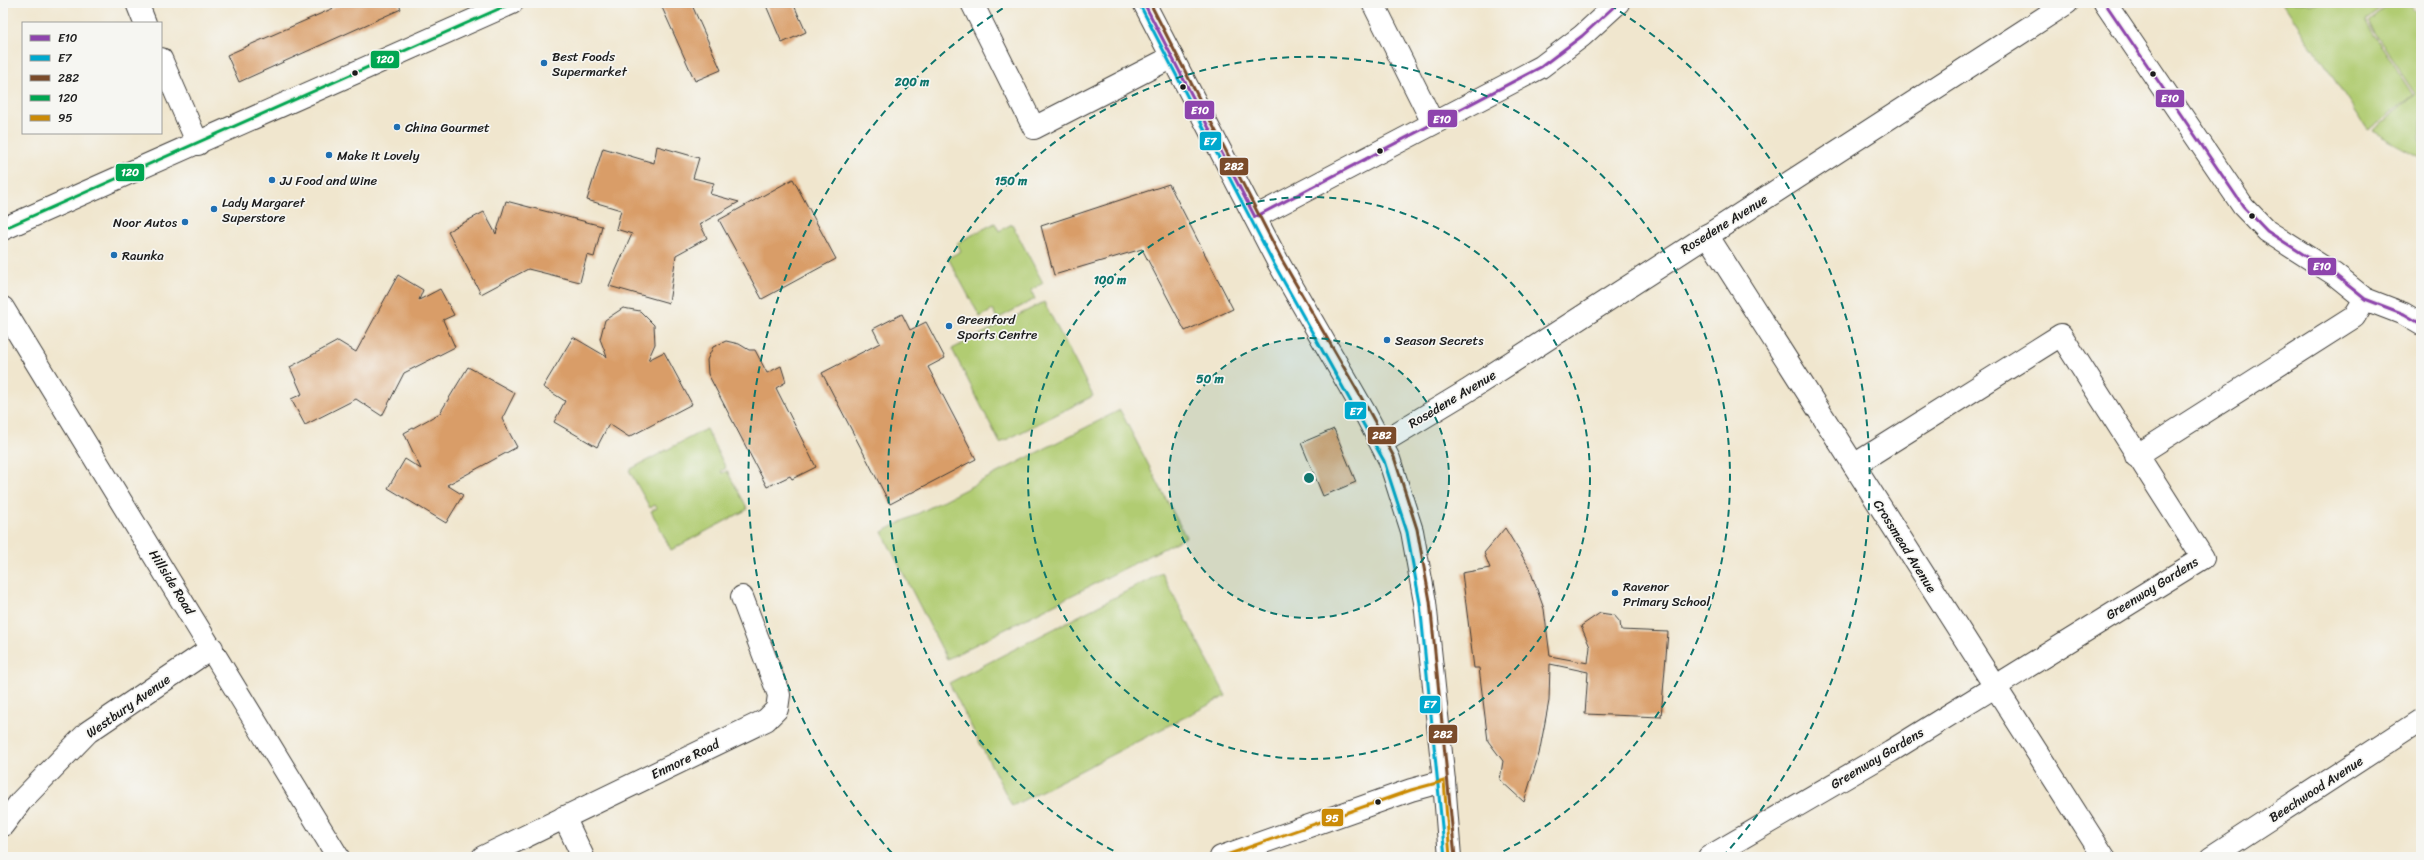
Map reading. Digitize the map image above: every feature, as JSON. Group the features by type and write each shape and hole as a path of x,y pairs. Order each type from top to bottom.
{"street":[{"path":"136,3 145,22"},
{"path":"3,229 198,144 475,11 512,3"},
{"path":"972,3 1034,128 1172,57"},
{"path":"1144,3 1255,217 1381,443 1405,510 1419,562 1444,781 1450,857"},
{"path":"1372,3 1433,123"},
{"path":"1255,217 1541,67 1582,36 1618,3"},
{"name":"Rosedene Avenue","path":"1381,443 1467,391 2067,3"},
{"path":"2106,3 2243,206 2267,231 2334,274 2365,299 2404,314 2421,324"},
{"path":"162,61 198,144"},
{"name":"Crossmead Avenue","path":"1707,235 1928,583 1996,685 2104,857"},
{"path":"2136,456 2354,317 2365,299"},
{"name":"Hillside Road","path":"3,308 212,648 338,857"},
{"name":"Greenway Gardens","path":"1709,857 1890,751 2203,558 2136,456 2060,334 1854,465"},
{"name":"Enmore Road","path":"483,857 766,720 777,709 779,695 742,597"},
{"name":"Westbury Avenue","path":"3,825 21,801 88,732 212,648"},
{"name":"Beechwood Avenue","path":"2211,857 2421,720"},
{"path":"1221,857 1411,790 1444,781"},
{"path":"564,817 583,857"}],"green space":[{"path":"2283,3 2388,3 2365,21 2414,95 2368,130"},
{"path":"2391,3 2409,3 2421,17 2421,158 2372,131 2416,94 2368,22"},
{"path":"995,223 999,231 1012,224 1043,283 1031,290 1035,299 997,319 993,310 980,317 948,258 961,251 957,243"},
{"path":"1044,302 1093,396 1000,443 952,349"},
{"path":"1120,410 1186,537 947,659 882,532"},
{"path":"706,429 726,468 721,471 722,473 727,471 748,509 671,550 651,511 657,508 655,505 650,508 629,470"},
{"path":"1162,573 1226,696 1012,806 949,683"}],"building":[{"path":"345,3 398,3 401,9 239,82 227,55"},
{"path":"660,3 691,3 721,70 695,81"},
{"path":"765,3 793,3 806,32 782,43"},
{"path":"657,146 699,158 693,178 714,183 710,194 739,202 700,224 707,238 676,255 669,303 609,286 632,234 616,229 621,210 587,200 603,148 654,163"},
{"path":"793,179 836,259 762,299 719,220"},
{"path":"1169,184 1233,309 1185,331 1142,249 1054,275 1041,226"},
{"path":"506,201 602,226 594,257 587,255 580,282 528,269 481,294 448,231 484,212 496,234"},
{"path":"398,275 423,290 419,300 440,289 454,315 443,320 455,347 404,373 382,416 356,399 305,425 291,399 302,394 290,367 338,341 356,352"},
{"path":"623,308 640,311 654,325 655,344 648,360 664,352 692,404 629,437 609,424 597,447 554,422 565,401 543,387 573,337 607,357 600,339 605,320"},
{"path":"902,314 910,330 926,322 945,358 928,367 976,459 890,504 822,373 880,343 873,329"},
{"path":"726,341 739,344 749,350 755,350 767,373 781,366 786,382 776,388 816,467 792,479 790,476 767,487 708,374 707,360 713,347"},
{"path":"468,367 515,393 502,419 517,447 447,485 463,495 446,523 388,488 405,459 421,469 404,433 440,413"},
{"path":"1334,429 1356,482 1323,496 1301,443"},
{"path":"1505,528 1529,567 1544,609 1550,656 1588,663 1590,647 1581,626 1600,613 1614,615 1620,622 1621,630 1668,632 1661,717 1585,714 1588,672 1550,664 1549,701 1539,754 1524,802 1500,780 1503,761 1488,741 1479,668 1474,668 1462,573 1490,568 1484,553"}],"transit line":[{"name":"120","path":"3,229 512,3"},
{"name":"E10","path":"1144,3 1255,217"},
{"name":"282","path":"1150,3 1282,260 1394,457 1417,529 1430,601 1455,857"},
{"name":"E10","path":"1255,217 1541,67 1582,36 1618,3"},
{"name":"E10","path":"2105,3 2243,206 2267,231 2334,274 2365,299 2404,314 2421,324"},
{"name":"E7","path":"1140,5 1274,264 1384,461 1407,532 1420,603 1445,857"},
{"name":"95","path":"1444,781 1450,857"},
{"name":"95","path":"1221,857 1411,790 1444,781"}],"place":[{"name":"Best Foods Supermarket","path":"544,63"},
{"name":"China Gourmet","path":"397,127"},
{"name":"Make it Lovely","path":"329,155"},
{"name":"JJ Food and Wine","path":"272,180"},
{"name":"Lady Margaret Superstore","path":"214,209"},
{"name":"Noor Autos","path":"185,222"},
{"name":"Raunka","path":"114,255"},
{"name":"Greenford Sports Centre","path":"949,326"},
{"name":"Season Secrets","path":"1387,340"},
{"name":"Ravenor Primary School","path":"1615,593"}]}
